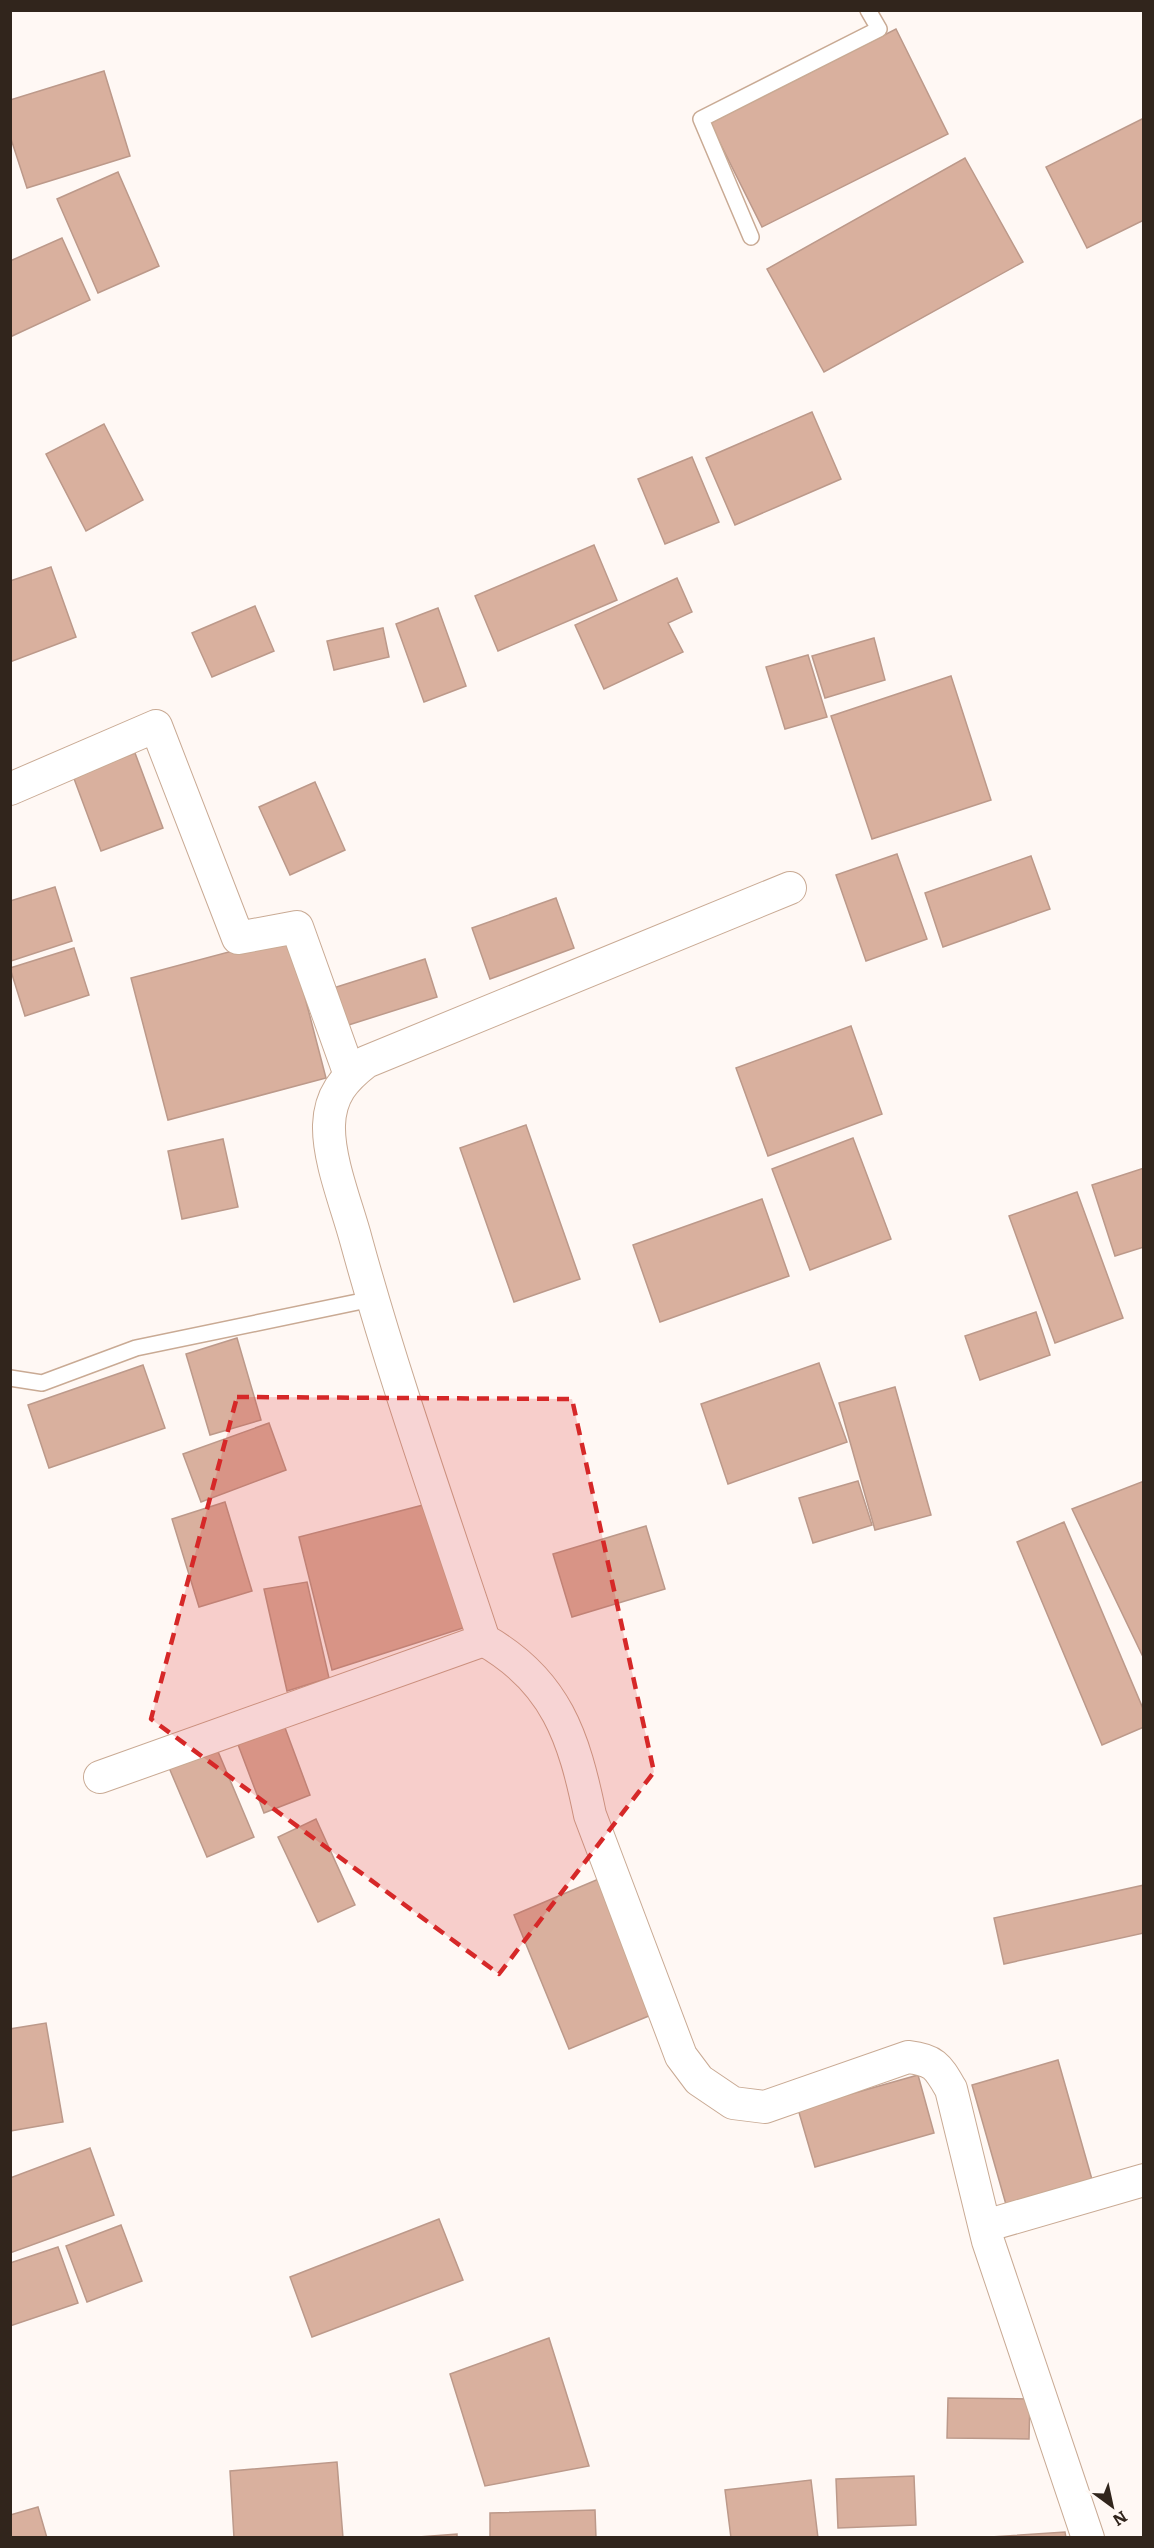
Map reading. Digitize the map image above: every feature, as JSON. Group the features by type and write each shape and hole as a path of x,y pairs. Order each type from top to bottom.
{"street":[{"path":"10,789 156,726 238,938 297,927 350,1075"},
{"path":"790,888 366,1062 350,1075 334,1095 329,1126 334,1158 372,1299 484,1640 511,1655 536,1679 562,1718 582,1776 590,1815 681,2056 699,2080 734,2103 765,2107 908,2058 927,2059 938,2068 951,2089 984,2226 1089,2538"},
{"path":"100,1777 484,1640"},
{"path":"984,2226 1143,2180"}],"lane":[{"path":"751,237 701,119 879,29 868,10"},
{"path":"10,1378 42,1383 136,1348 372,1299"}],"highlighted area":[{"path":"237,1397 572,1399 654,1772 499,1974 151,1719"}],"building":[{"path":"896,29 948,134 762,227 710,123"},
{"path":"104,71 130,156 27,188 10,136 10,100"},
{"path":"1144,118 1144,220 1087,248 1046,167"},
{"path":"965,158 1023,262 824,372 767,269"},
{"path":"118,172 159,266 98,293 57,199"},
{"path":"62,238 90,300 10,337 10,261"},
{"path":"812,412 841,479 735,525 706,458"},
{"path":"104,424 143,500 86,531 46,454"},
{"path":"692,457 719,522 665,544 638,479"},
{"path":"594,545 617,600 498,651 475,596"},
{"path":"51,567 76,637 10,662 10,581"},
{"path":"677,578 692,612 668,623 683,652 604,689 575,625"},
{"path":"255,606 274,651 212,677 192,633"},
{"path":"438,608 466,686 424,702 396,624"},
{"path":"383,628 389,657 334,670 327,641"},
{"path":"874,638 885,680 825,698 812,656"},
{"path":"808,655 827,717 785,729 766,667"},
{"path":"951,676 991,800 872,839 831,716"},
{"path":"135,753 163,828 101,851 73,776"},
{"path":"315,782 345,850 290,875 259,807"},
{"path":"897,854 927,939 866,961 836,875"},
{"path":"1031,856 1050,909 943,947 925,893"},
{"path":"55,887 72,941 11,961 10,901"},
{"path":"556,898 574,948 490,979 472,928"},
{"path":"289,936 326,1078 168,1120 131,978"},
{"path":"74,948 89,995 25,1016 10,968"},
{"path":"425,959 437,997 339,1028 327,990"},
{"path":"851,1026 882,1114 768,1156 736,1068"},
{"path":"526,1125 580,1279 514,1302 460,1148"},
{"path":"853,1138 891,1239 810,1270 772,1169"},
{"path":"223,1139 238,1207 182,1219 168,1151"},
{"path":"1144,1168 1144,1247 1115,1256 1092,1185"},
{"path":"1077,1192 1123,1318 1055,1343 1009,1216"},
{"path":"762,1199 789,1276 660,1322 633,1245"},
{"path":"1036,1312 1050,1355 980,1380 965,1336"},
{"path":"237,1338 261,1420 210,1435 186,1354"},
{"path":"819,1363 847,1442 728,1484 701,1404"},
{"path":"143,1365 165,1428 49,1468 28,1405"},
{"path":"895,1387 931,1515 875,1530 839,1403"},
{"path":"269,1423 286,1470 201,1502 183,1454"},
{"path":"858,1481 872,1525 813,1543 799,1498"},
{"path":"1144,1481 1144,1659 1072,1509"},
{"path":"225,1502 252,1591 199,1607 172,1519"},
{"path":"431,1503 463,1628 332,1670 299,1537"},
{"path":"1064,1522 1144,1711 1144,1727 1102,1745 1017,1542"},
{"path":"646,1526 665,1589 572,1617 553,1554"},
{"path":"307,1582 329,1678 287,1691 264,1589"},
{"path":"281,1717 310,1795 264,1813 234,1734"},
{"path":"214,1742 254,1837 207,1857 167,1763"},
{"path":"316,1819 355,1905 318,1922 278,1837"},
{"path":"601,1878 656,2013 569,2049 514,1915"},
{"path":"1144,1885 1144,1933 1004,1964 994,1918"},
{"path":"46,2023 63,2122 10,2131 10,2029"},
{"path":"1058,2060 1093,2183 1007,2208 972,2085"},
{"path":"918,2075 934,2133 815,2167 798,2109"},
{"path":"90,2148 114,2215 10,2253 10,2178"},
{"path":"439,2219 463,2280 312,2337 290,2277"},
{"path":"121,2225 142,2281 87,2302 66,2246"},
{"path":"58,2247 78,2303 10,2326 10,2263"},
{"path":"549,2338 589,2466 485,2486 450,2374"},
{"path":"948,2398 1030,2399 1029,2439 947,2438"},
{"path":"337,2462 343,2538 234,2538 230,2471"},
{"path":"914,2476 916,2525 838,2528 836,2479"},
{"path":"811,2480 818,2538 731,2538 725,2490"},
{"path":"38,2507 47,2538 10,2538 10,2515"},
{"path":"595,2510 596,2538 490,2538 490,2513"},
{"path":"1065,2532 1066,2538 991,2538 991,2537"},
{"path":"457,2534 457,2538 405,2538"}]}
